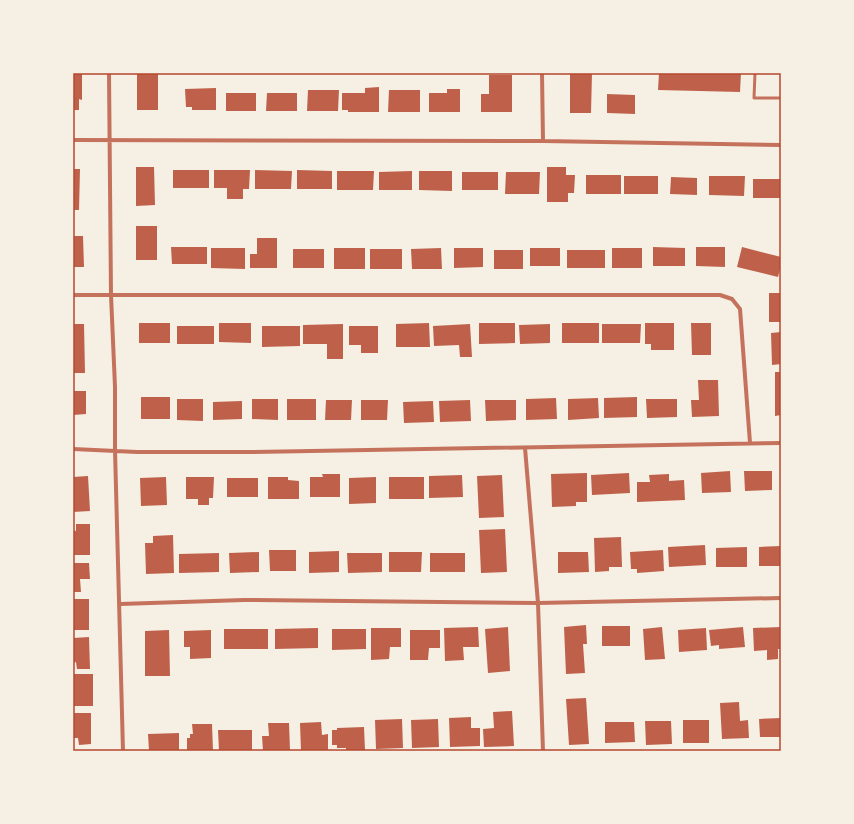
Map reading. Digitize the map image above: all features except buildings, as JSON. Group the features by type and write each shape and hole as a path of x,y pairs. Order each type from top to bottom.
{"street":[{"path":"109,73 111,295 115,387 115,450 123,751"},
{"path":"542,73 543,141"},
{"path":"73,140 543,141 781,144"},
{"path":"73,295 720,295 732,299 740,309 750,443"},
{"path":"73,449 250,452 781,443"},
{"path":"525,448 538,603 543,751"},
{"path":"120,604 244,600 538,603 781,598"}],"lane":[{"path":"755,73 754,98 781,98"}]}
